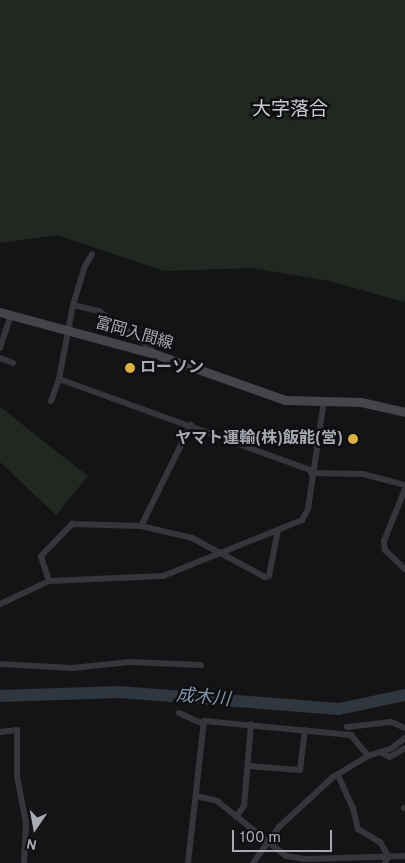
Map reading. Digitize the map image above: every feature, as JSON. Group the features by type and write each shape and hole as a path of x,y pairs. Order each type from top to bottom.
{"main road":[{"name":"富岡入間線","path":"0,312 155,354 270,396 297,402 362,402 405,412"}],"street":[{"path":"51,401 59,379 66,330 84,268 92,254"},
{"path":"73,305 99,311 146,344 155,354"},
{"path":"0,348 11,315"},
{"path":"0,358 14,363"},
{"path":"59,379 191,425 311,471 362,474 405,487 384,541 385,550 405,569"},
{"path":"0,604 49,581 152,579 221,554 306,517 311,471 324,401"},
{"path":"141,526 191,425"},
{"path":"49,581 41,556 67,526 91,522 141,526 192,538 246,569 268,576 278,530"},
{"path":"0,664 72,668 130,662 201,665"},
{"path":"179,713 204,724"},
{"path":"188,863 204,721 351,735 368,756"},
{"path":"347,727 392,722 405,728"},
{"path":"236,817 244,806 251,724"},
{"path":"0,732 17,730 17,776 26,823 24,863"},
{"path":"248,766 300,770 305,730"},
{"path":"254,863 279,827 338,775 368,756 380,752 404,738"},
{"path":"380,752 390,757 405,748"},
{"path":"338,775 353,808 358,828 380,842 388,856"},
{"path":"196,796 217,802 286,856 290,863"},
{"path":"286,856 306,859 347,860 405,856"},
{"path":"385,863 388,856"}],"shaded area":[{"path":"0,0 405,0 405,302 329,281 251,268 164,271 57,235 0,243"},
{"path":"0,407 88,476 56,515 0,462"}],"waterway":[{"name":"成木川","path":"0,696 119,692 339,709 405,695"}],"place":[{"name":"ローソン","path":"130,368"},
{"name":"ヤマト運輸(株)飯能(営)","path":"353,439"}],"district":[{"name":"大字落合","path":"290,111"}]}
